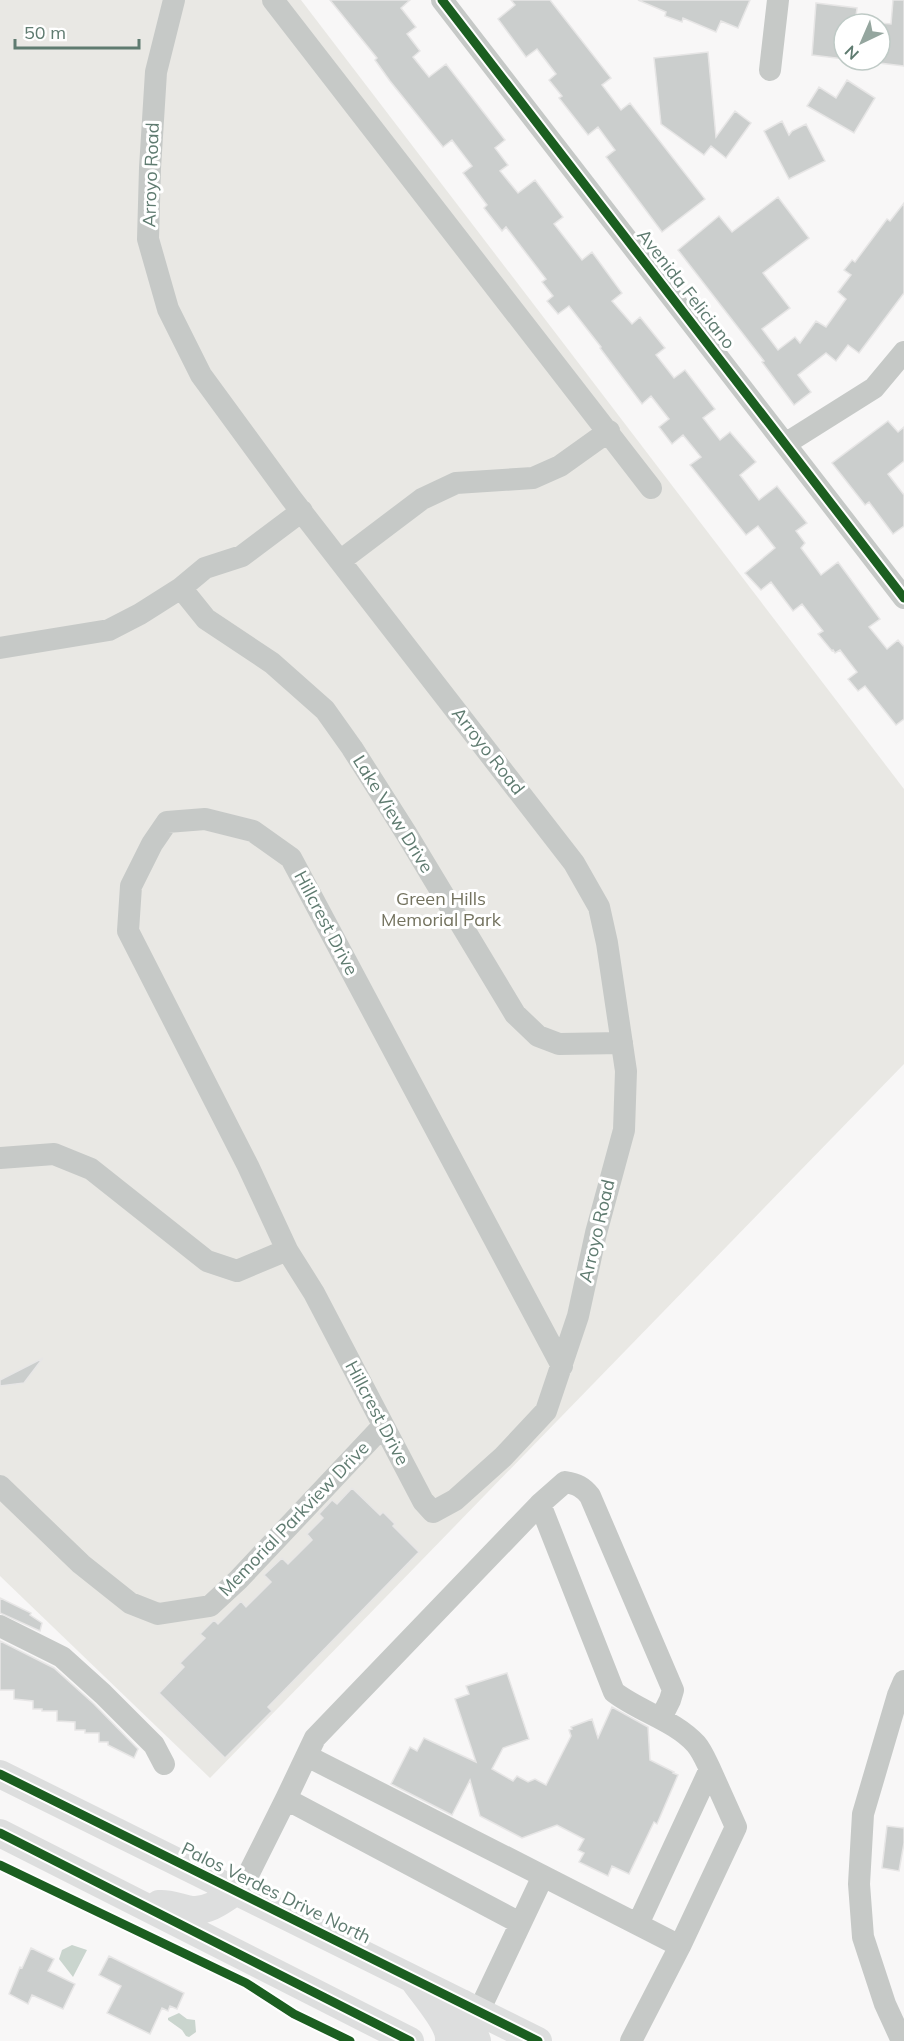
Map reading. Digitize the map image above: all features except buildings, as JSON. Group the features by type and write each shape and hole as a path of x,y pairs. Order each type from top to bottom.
{"main road":[{"name":"Palos Verdes Drive North","path":"0,1774 538,2041"},
{"path":"0,1833 410,2041"},
{"path":"145,1906 168,1903 190,1910 207,1908 236,1891"},
{"path":"412,1978 441,2019 450,2037 449,2041"},
{"path":"470,2007 477,2041"}],"street":[{"name":"Arroyo Road","path":"174,0 156,72 148,239 168,309 201,375 340,561 574,863 599,907 609,955 626,1071 624,1130 596,1233 578,1316 546,1411 503,1457 455,1500 434,1512"},
{"path":"273,0 651,488"},
{"name":"Avenida Feliciano","path":"442,0 904,598"},
{"path":"771,70 777,0"},
{"path":"785,444 874,388 904,352"},
{"path":"340,561 422,499 456,483 533,478 560,466 609,431"},
{"path":"0,648 109,630 181,588 205,568 242,556 302,511"},
{"name":"Lake View Drive","path":"181,588 206,619 272,663 325,710 400,823 515,1014 538,1036 559,1044 622,1043"},
{"name":"Hillcrest Drive","path":"434,1512 423,1502 314,1293 287,1250 248,1166 128,931 131,886 152,844 167,822 204,819 253,831 291,858 562,1366"},
{"path":"0,1158 54,1154 91,1169 207,1261 237,1271 287,1250"},
{"name":"Memorial Parkview Drive","path":"0,1486 81,1564 130,1604 158,1614 210,1606 238,1580 382,1427"},
{"path":"236,1891 246,1879 315,1738 540,1504 566,1482 585,1489 590,1496 673,1690 661,1718"},
{"path":"540,1504 614,1692 627,1702 661,1718 698,1746 736,1827 680,1946 631,2041"},
{"path":"0,1626 62,1656 154,1745 164,1764"},
{"path":"902,2041 885,2004 863,1937 859,1884 863,1814 904,1681"},
{"path":"307,1756 680,1946"},
{"path":"638,1924 710,1769"},
{"path":"286,1799 520,1923"},
{"path":"470,2007 520,1923 543,1876"}],"green space":[{"name":"Green Hills Memorial Park","path":"0,0 301,0 904,789 904,1064 210,1778 0,1576"}],"shaded area":[{"path":"72,1945 87,1950 73,1977 59,1959 62,1950"},
{"path":"179,2013 187,2019 195,2020 196,2032 189,2037 168,2020"}],"cycle path":[{"path":"442,0 904,598"},
{"path":"0,1774 538,2041"},
{"path":"0,1833 410,2041"},
{"path":"0,1865 246,1983 294,2014 350,2041"}]}
